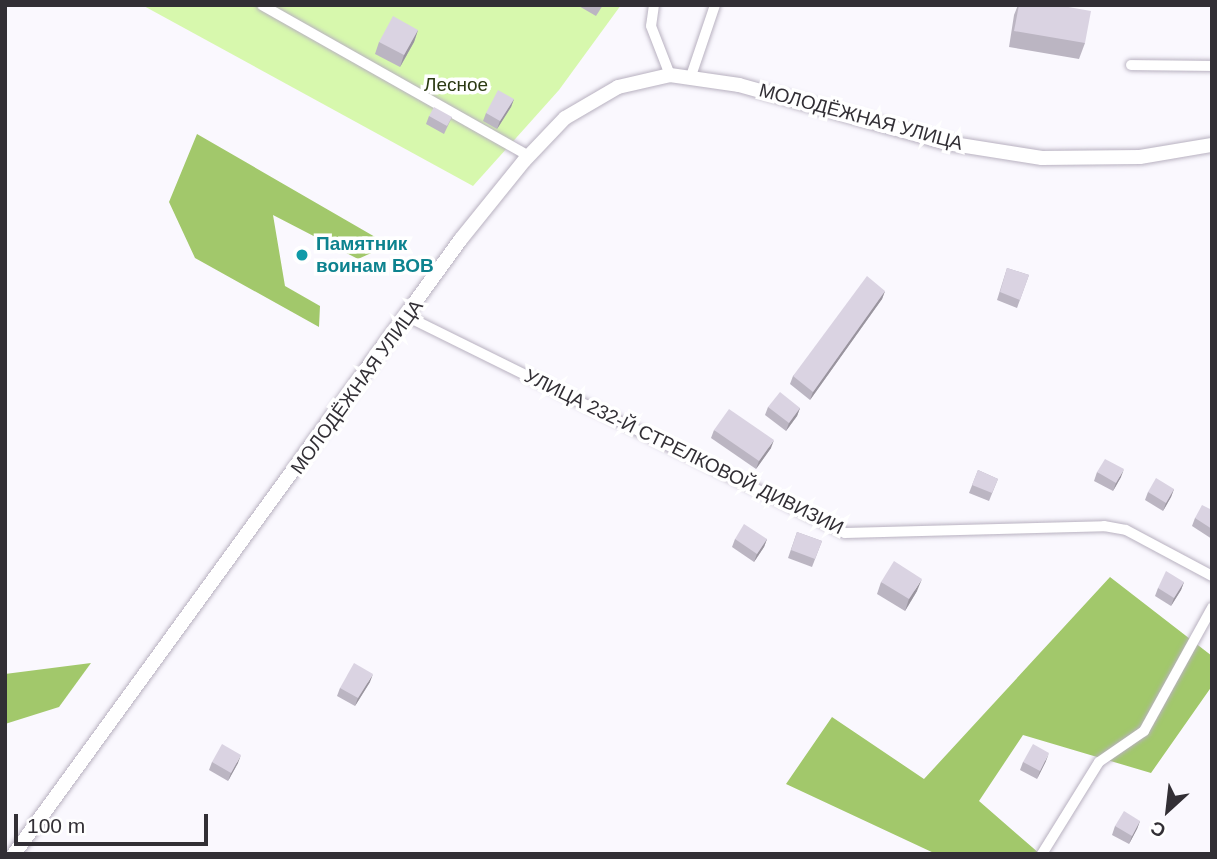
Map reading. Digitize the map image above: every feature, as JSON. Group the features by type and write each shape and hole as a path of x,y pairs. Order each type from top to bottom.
{"main road":[{"name":"МОЛОДЁЖНАЯ УЛИЦА","path":"14,854 408,317 461,239 529,156 565,118 618,86 670,75 691,76 813,104 947,143 1042,158 1140,157 1212,145"}],"street":[{"path":"262,5 529,156"},
{"path":"654,5 651,26 670,75"},
{"path":"691,76 715,5"},
{"path":"1131,65 1212,66"},
{"name":"УЛИЦА 232-Й СТРЕЛКОВОЙ ДИВИЗИИ","path":"408,317 845,533 1104,526 1126,530 1212,576"},
{"path":"1042,854 1099,762 1144,731 1212,608"}],"green space":[{"name":"Лесное","path":"142,5 621,5 559,90 473,186"},
{"path":"197,134 389,245 358,259 273,215 285,286 320,306 319,327 195,258 169,202"},
{"path":"1110,577 1212,656 1212,686 1151,773 1023,735 979,801 1040,854 936,854 786,784 832,717 924,779"},
{"path":"91,663 59,707 5,724 5,674"}],"building":[{"path":"1019,5 1057,5 1091,11 1085,43 1014,31"},
{"path":"393,16 418,30 404,55 379,42"},
{"path":"498,90 514,99 500,121 486,113"},
{"path":"434,107 452,117 447,126 429,116"},
{"path":"1007,268 1029,275 1020,300 1000,292"},
{"path":"867,276 885,291 813,392 793,376"},
{"path":"780,392 800,408 789,423 768,407"},
{"path":"729,409 774,440 759,461 714,430"},
{"path":"1105,459 1124,469 1116,483 1097,472"},
{"path":"978,470 998,479 992,493 972,485"},
{"path":"1156,478 1174,489 1166,503 1148,492"},
{"path":"1202,505 1212,510 1212,529 1195,518"},
{"path":"744,524 767,539 757,554 735,539"},
{"path":"797,532 822,541 815,559 791,550"},
{"path":"894,561 922,579 909,599 881,582"},
{"path":"1166,571 1184,582 1174,598 1158,588"},
{"path":"354,663 373,674 358,698 340,688"},
{"path":"222,744 241,755 231,773 212,762"},
{"path":"1033,744 1049,753 1040,771 1023,762"},
{"path":"1124,811 1140,821 1132,836 1115,826"}],"place":[{"name":"Памятник воинам ВОВ","path":"302,255"}]}
